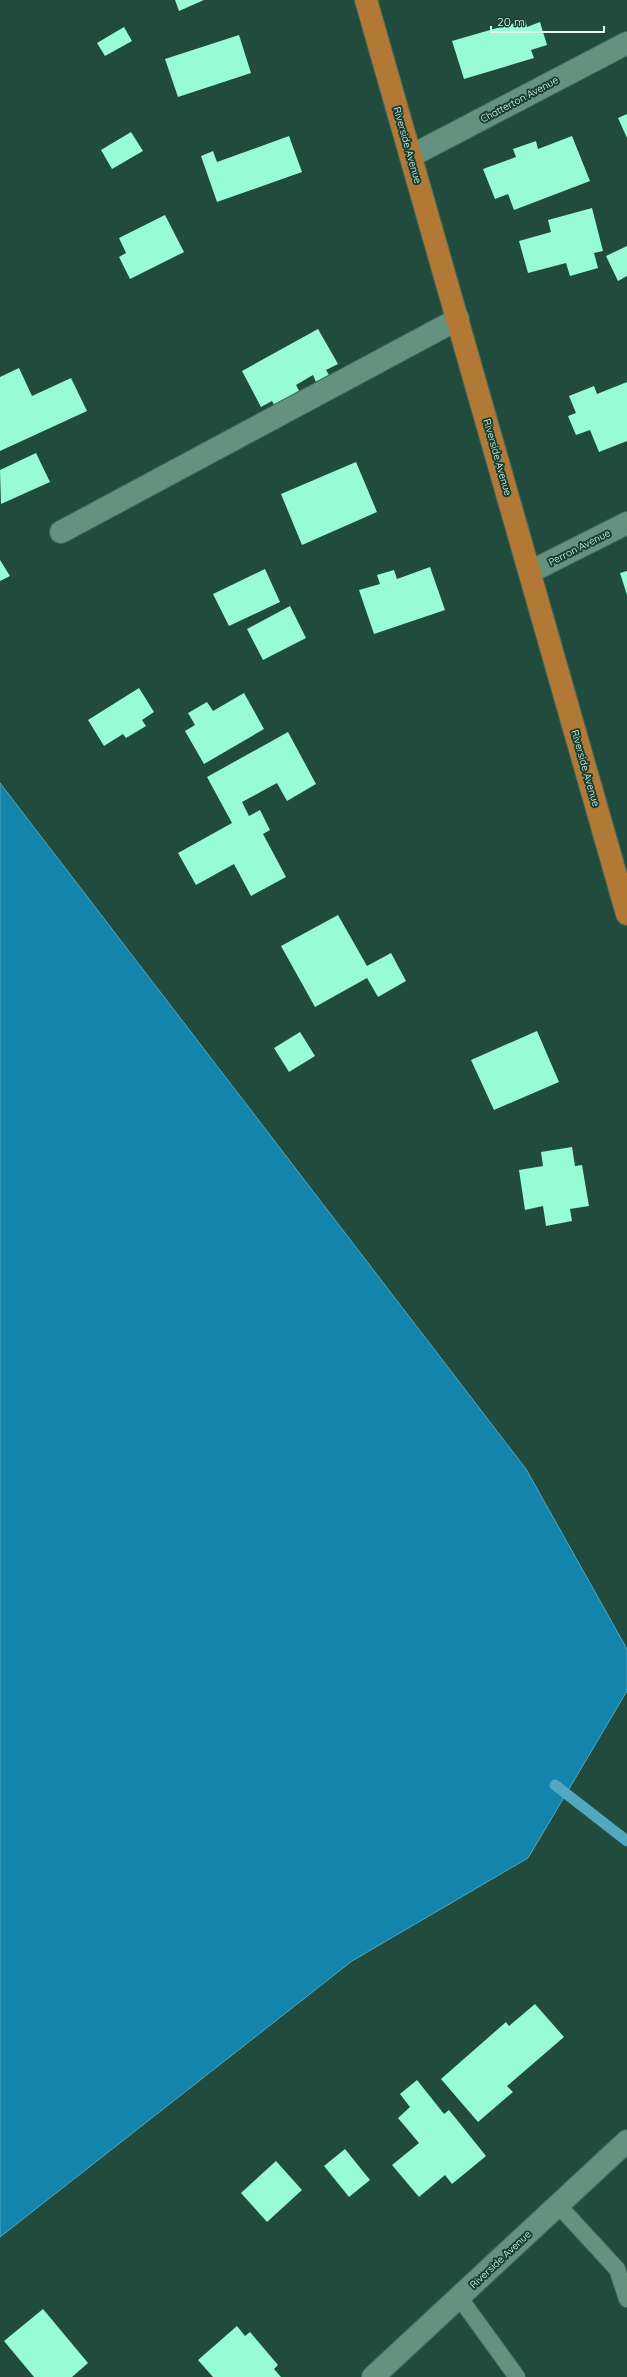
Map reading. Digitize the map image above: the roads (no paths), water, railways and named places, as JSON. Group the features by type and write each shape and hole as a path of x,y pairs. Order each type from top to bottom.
{"main road":[{"name":"Riverside Avenue","path":"366,0 627,914"}],"street":[{"name":"Chatterton Avenue","path":"411,156 627,43"},
{"path":"61,532 458,318"},
{"name":"Perron Avenue","path":"530,572 627,523"},
{"name":"Riverside Avenue","path":"373,2377 627,2140"}],"lane":[{"path":"558,2205 622,2266 627,2299"},
{"path":"459,2297 517,2377"}],"water":[{"path":"0,783 526,1469 627,1649 627,1691 528,1858 352,1961 0,2237"}],"waterway":[{"path":"555,1785 627,1841"}]}
